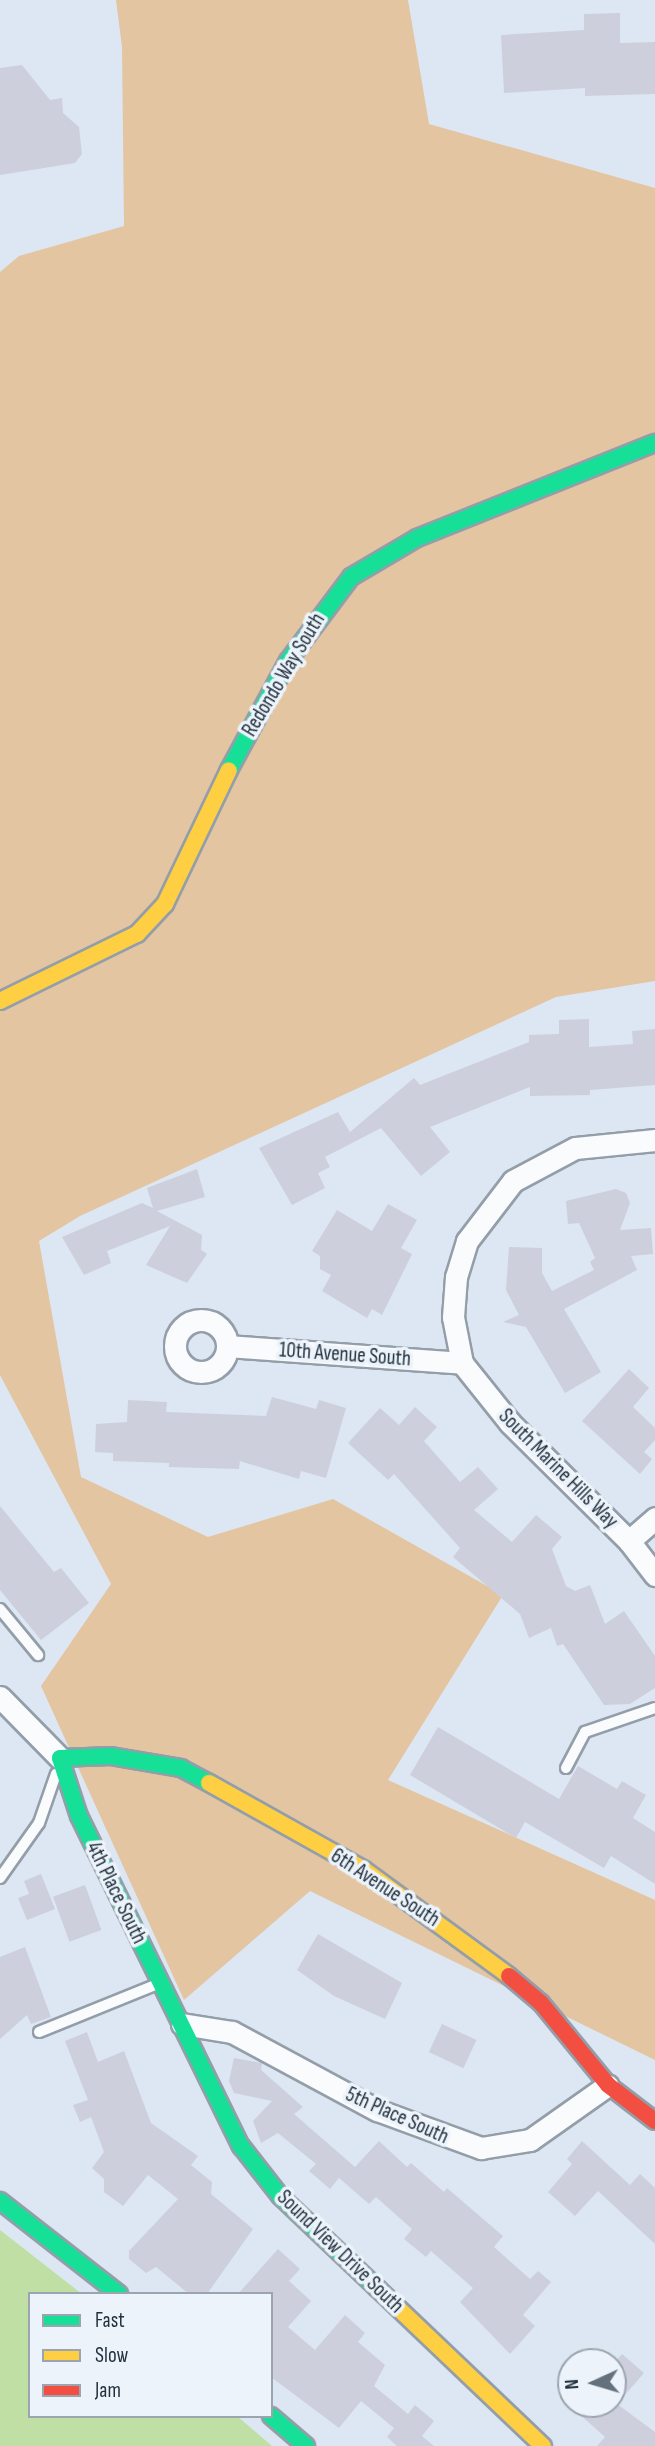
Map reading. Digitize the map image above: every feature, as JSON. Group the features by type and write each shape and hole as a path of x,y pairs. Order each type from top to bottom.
{"street":[{"name":"Redondo Way South","path":"0,1001 137,934 165,904 208,808 288,661 351,578 417,538 655,443"},
{"path":"462,1363 453,1317 456,1277 467,1241 487,1209 513,1181 575,1148 655,1140"},
{"name":"10th Avenue South","path":"227,1346 462,1363"},
{"name":"South Marine Hills Way","path":"462,1363 510,1423 629,1541 655,1575"},
{"path":"629,1541 655,1518"},
{"path":"0,1697 60,1758"},
{"name":"6th Avenue South","path":"60,1758 111,1756 181,1768 363,1869 478,1949 541,2003 608,2085 655,2121"},
{"name":"4th Place South","path":"60,1758 79,1816 182,2024"},
{"name":"5th Place South","path":"182,2024 232,2032 377,2110 481,2148 530,2140 608,2085"},
{"name":"Sound View Drive South","path":"182,2024 236,2135 280,2196 543,2446"},
{"path":"0,2201 116,2292"},
{"path":"273,2418 306,2446"}],"lane":[{"path":"0,1609 38,1655"},
{"path":"566,1768 585,1732 655,1708"},
{"path":"0,1878 39,1823 60,1758"},
{"path":"39,2032 160,1983"}],"shaded area":[{"path":"116,0 408,0 429,124 655,188 655,981 556,997 80,1216 39,1241 81,1477 208,1537 333,1499 503,1595 388,1780 655,1900 655,2060 310,1891 184,2000 41,1686 111,1584 0,1375 0,272 19,256 124,226 122,47"},
{"path":"0,2230 79,2292 28,2292 28,2418 239,2418 272,2446 0,2446"}],"building":[{"path":"620,13 620,43 655,42 655,94 585,96 585,88 504,93 501,35 584,30 584,14"},
{"path":"22,65 50,100 62,98 63,113 79,127 82,154 75,163 0,175 0,68"},
{"path":"589,1019 589,1047 633,1044 632,1031 655,1029 655,1085 590,1090 590,1095 530,1096 530,1087 430,1127 450,1152 421,1176 381,1128 325,1157 330,1167 318,1173 325,1188 292,1205 259,1148 338,1112 350,1132 414,1078 420,1085 529,1042 529,1035 559,1034 559,1020"},
{"path":"197,1169 205,1197 157,1211 202,1235 201,1250 207,1254 187,1283 146,1265 170,1226 107,1251 111,1263 84,1275 62,1237 142,1203 153,1208 147,1188"},
{"path":"616,1189 626,1193 630,1203 620,1230 651,1228 653,1254 631,1256 637,1270 564,1309 601,1372 565,1393 526,1327 503,1322 519,1315 506,1290 509,1247 542,1248 542,1273 552,1291 594,1270 590,1262 595,1258 579,1223 568,1224 566,1201"},
{"path":"388,1204 417,1220 401,1248 412,1254 382,1315 372,1309 367,1318 322,1291 331,1275 320,1269 320,1256 312,1251 337,1210 372,1231"},
{"path":"629,1369 649,1388 633,1407 655,1428 655,1440 644,1452 652,1459 640,1474 582,1421"},
{"path":"272,1397 316,1409 319,1400 346,1408 326,1478 301,1471 299,1479 240,1461 239,1469 169,1467 169,1463 113,1461 113,1453 95,1452 96,1424 127,1422 128,1400 167,1402 166,1412 266,1416"},
{"path":"415,1407 437,1427 424,1441 460,1482 478,1467 498,1489 474,1510 512,1542 536,1515 562,1537 552,1549 566,1586 575,1591 590,1585 605,1624 624,1611 655,1656 655,1688 630,1704 604,1705 563,1644 557,1646 551,1628 529,1638 520,1614 453,1557 460,1548 394,1474 388,1480 348,1443 380,1408 399,1425"},
{"path":"0,1506 54,1572 61,1568 89,1603 41,1640 0,1590"},
{"path":"438,1727 559,1799 578,1766 617,1789 622,1781 646,1795 633,1818 655,1832 655,1884 611,1856 604,1868 525,1822 516,1838 410,1775"},
{"path":"41,1874 55,1909 27,1920 18,1898 29,1894 24,1881"},
{"path":"85,1885 101,1930 69,1942 53,1897"},
{"path":"318,1934 402,1983 385,2019 334,1996 297,1970"},
{"path":"25,1947 51,2017 31,2024 27,2015 0,2039 0,1957"},
{"path":"442,2024 476,2040 463,2068 429,2052"},
{"path":"87,2032 98,2062 124,2051 151,2123 198,2156 191,2165 212,2182 211,2194 253,2229 208,2292 187,2292 156,2267 146,2273 129,2259 129,2251 178,2199 148,2175 123,2206 104,2192 104,2179 92,2168 104,2152 91,2117 80,2122 73,2105 88,2100 65,2041"},
{"path":"234,2058 262,2063 261,2070 303,2107 294,2114 355,2167 379,2141 407,2167 411,2163 444,2192 447,2188 503,2236 494,2247 530,2279 538,2271 551,2282 523,2315 535,2326 510,2354 460,2302 473,2288 431,2251 426,2257 404,2239 412,2229 376,2197 369,2204 339,2178 330,2189 309,2171 316,2164 278,2133 261,2143 253,2121 272,2101 234,2093 229,2081"},
{"path":"582,2141 630,2185 640,2174 655,2188 655,2244 598,2191 575,2216 548,2192 572,2164 567,2159"},
{"path":"278,2249 300,2269 289,2281 311,2301 288,2327 315,2350 345,2315 365,2333 358,2342 385,2365 374,2386 408,2414 415,2405 434,2421 422,2436 434,2446 397,2446 387,2437 394,2428 361,2401 339,2428 273,2378 273,2292 240,2292"},
{"path":"627,2358 644,2373 627,2393"},
{"path":"627,2411 655,2432 655,2446 597,2446 605,2437 584,2418 627,2418"}],"traffic: fast":[{"path":"229,770 288,661 351,577 417,538 655,443"},
{"path":"209,1783 181,1768 111,1756 60,1758 79,1816 241,2146 280,2196 377,2288"},
{"path":"0,2201 116,2292"},
{"path":"273,2418 306,2446"}],"traffic: slow":[{"path":"0,1001 137,934 165,904 229,770"},
{"path":"209,1783 363,1869 509,1976"},
{"path":"377,2288 543,2446"}],"traffic: jam":[{"path":"509,1976 541,2003 608,2085 655,2121"}]}
